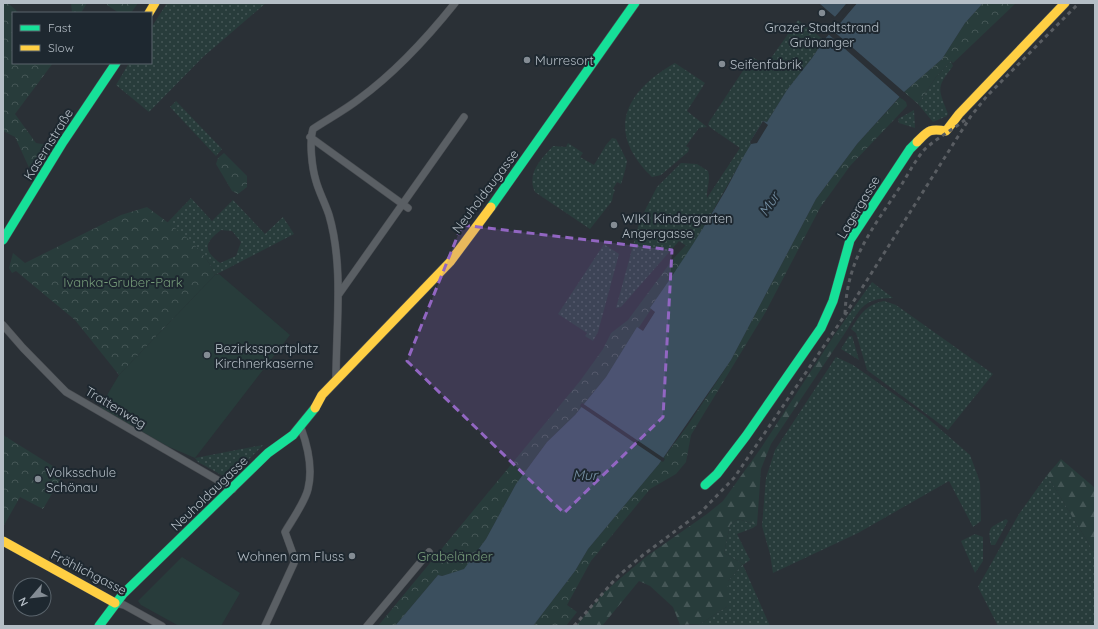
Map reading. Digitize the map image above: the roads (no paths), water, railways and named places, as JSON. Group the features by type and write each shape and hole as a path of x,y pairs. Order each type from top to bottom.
{"street":[{"path":"150,12 155,3"},
{"path":"336,379 339,294 333,232 329,214 316,180 310,137 313,129 358,101 397,68 411,55 455,3"},
{"name":"Neuholdaugasse","path":"98,626 115,603 233,489 268,453 284,443 301,428 312,415 322,395 336,379 450,262 635,3"},
{"name":"Lagergasse","path":"705,485 717,474 746,436 821,328 833,301 850,240 910,149 928,131 933,129 946,132 959,114 1065,3"},
{"name":"Kasernstraße","path":"3,240 67,136 115,64"},
{"path":"339,294 406,206 464,117"},
{"path":"310,137 406,206"},
{"name":"Trattenweg","path":"3,325 66,392 233,489"},
{"path":"265,626 294,563 294,554 285,532 308,490 310,464 307,445 301,428"},
{"name":"Fröhlichgasse","path":"3,541 115,603 124,605 162,626"},
{"path":"367,626 429,552"}],"water":[{"path":"819,3 847,3 835,17"},
{"name":"Mur","path":"857,3 983,3 965,23 942,59 904,92 857,144 816,199 731,360 659,464 588,549 575,571 533,626 395,626 438,575 442,576 464,569 486,539 516,484 547,442 575,415 606,377 637,327 643,331 655,312 650,308 685,256 727,188 751,144 750,142 763,121 767,122 787,90 824,40"}],"railway":[{"path":"574,626 618,576 643,555 701,512 734,478 843,318 971,116 987,96 1079,3"},
{"path":"845,314 850,277 862,246 870,232 921,153 934,141 965,120"}],"place":[{"name":"Grazer Stadtstrand Grünanger","path":"822,13"},
{"name":"Murresort","path":"527,60"},
{"name":"Seifenfabrik","path":"722,64"},
{"name":"WIKI Kindergarten Angergasse","path":"614,225"},
{"name":"Bezirkssportplatz Kirchnerkaserne","path":"207,355"},
{"name":"Volksschule Schönau","path":"38,479"},
{"name":"Wohnen am Fluss","path":"352,556"}],"park label":[{"name":"Ivanka-Gruber-Park","path":"123,282"},
{"name":"Grabeländer","path":"455,556"}]}
